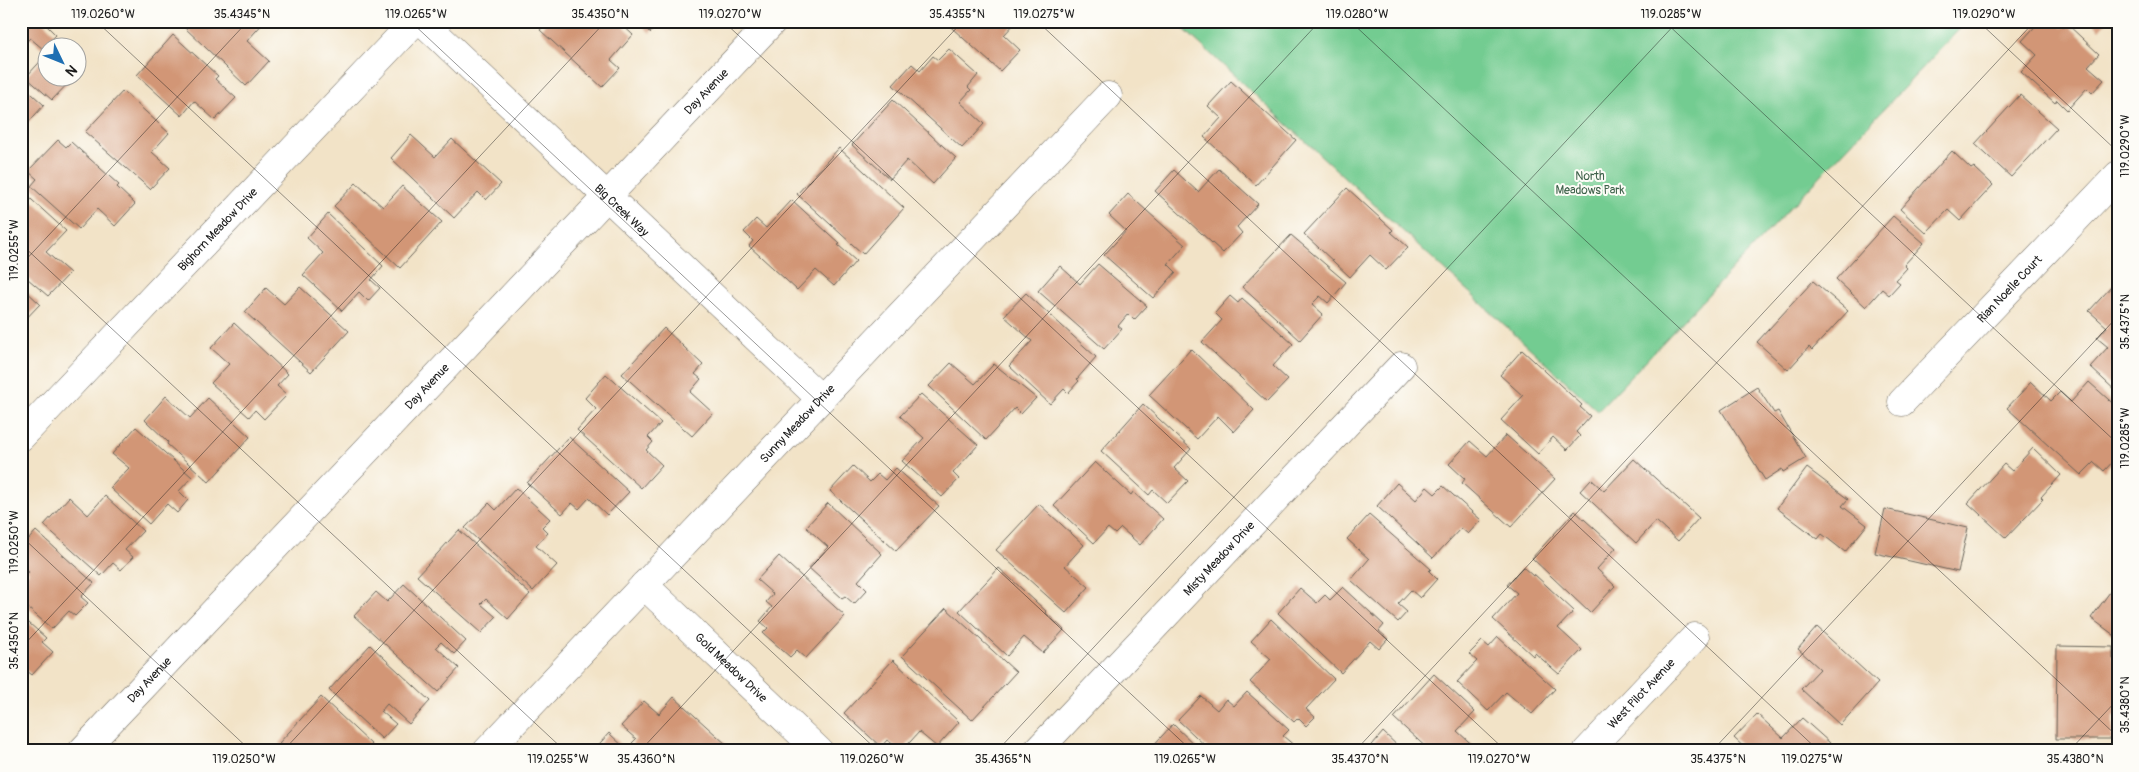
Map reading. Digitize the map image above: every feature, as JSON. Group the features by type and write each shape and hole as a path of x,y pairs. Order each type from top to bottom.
{"street":[{"name":"Bighorn Meadow Drive","path":"21,437 415,21"},
{"name":"Big Creek Way","path":"422,21 821,399"},
{"name":"Day Avenue","path":"82,751 774,21"},
{"name":"Sunny Meadow Drive","path":"487,751 1108,96"},
{"name":"Rian Noelle Court","path":"1902,402 2118,175"},
{"name":"Misty Meadow Drive","path":"1037,751 1401,366"},
{"name":"Gold Meadow Drive","path":"644,585 819,751"},
{"name":"West Pilot Avenue","path":"1587,751 1695,637"}],"green space":[{"name":"North Meadows Park","path":"1175,21 1967,21 1598,411"}],"building":[{"path":"21,21 45,21 43,22 56,35 53,38 38,38 38,45 30,38 21,47"},
{"path":"190,21 265,21 247,41 269,61 246,86 184,27"},
{"path":"548,21 618,21 633,35 611,60 620,68 602,87 540,30"},
{"path":"638,21 660,21 650,33"},
{"path":"944,21 1017,21 1004,35 1020,50 1000,71"},
{"path":"2040,21 2055,21 2062,28 2066,23 2099,54 2088,66 2104,80 2092,93 2087,88 2067,110 2057,100 2055,103 2021,72 2037,55 2022,41"},
{"path":"2091,21 2108,21 2100,30"},
{"path":"173,35 218,76 215,79 236,98 215,120 194,101 182,116 137,75"},
{"path":"949,49 978,75 968,87 971,90 960,102 984,124 962,148 893,85 912,64 920,71 933,56 938,60"},
{"path":"38,64 38,88 26,77"},
{"path":"1231,81 1296,140 1256,185 1204,137 1221,118 1208,106"},
{"path":"21,84 44,105 25,126 21,122"},
{"path":"38,88 63,88 52,100"},
{"path":"123,91 169,133 152,152 170,168 150,189 85,132"},
{"path":"2020,95 2057,128 2011,177 1975,144"},
{"path":"893,100 956,158 933,184 907,160 890,179 852,145"},
{"path":"411,135 435,157 452,139 501,184 486,200 478,192 454,218 391,158"},
{"path":"58,140 66,147 71,142 119,185 117,187 135,204 115,226 97,209 79,229 31,186 37,179 28,171"},
{"path":"839,148 904,208 863,254 797,194"},
{"path":"1952,151 1971,169 1974,167 1993,185 1960,221 1948,210 1926,233 1900,209"},
{"path":"1219,169 1258,204 1237,227 1242,233 1223,253 1155,191 1174,170 1198,192"},
{"path":"356,183 383,207 402,186 442,222 400,268 334,206"},
{"path":"1347,188 1393,230 1391,232 1408,247 1386,270 1370,255 1350,277 1304,234"},
{"path":"21,190 66,231 46,252 70,273 48,296 21,273"},
{"path":"1128,194 1185,245 1168,264 1176,272 1153,298 1104,255 1126,231 1109,215"},
{"path":"792,200 856,261 834,286 816,270 797,290 749,246 753,241 744,232 756,219 766,228"},
{"path":"328,214 383,266 371,280 380,288 368,301 359,292 342,311 303,275 323,253 307,238"},
{"path":"1893,216 1924,243 1904,265 1907,268 1896,280 1900,283 1889,295 1882,289 1866,307 1836,279"},
{"path":"1291,235 1346,282 1328,303 1320,296 1312,304 1323,314 1300,340 1242,287"},
{"path":"1098,264 1147,306 1134,320 1128,314 1118,326 1122,329 1104,349 1038,291 1060,266 1080,284"},
{"path":"1813,281 1848,311 1812,350 1809,347 1788,370 1757,342"},
{"path":"2113,285 2118,290 2118,393 2090,367 2108,347 2097,338 2107,327 2089,311"},
{"path":"300,287 349,331 311,372 245,312 266,288 284,304"},
{"path":"23,288 40,304 21,324 21,290"},
{"path":"1026,293 1096,357 1068,393 1064,389 1050,404 1009,366 1032,341 1004,316"},
{"path":"1230,296 1238,303 1242,298 1293,344 1273,366 1288,380 1267,402 1202,342 1222,320 1215,313"},
{"path":"234,323 288,374 277,386 287,395 264,419 255,410 249,417 211,383 229,364 211,348"},
{"path":"664,328 703,365 695,374 701,379 690,392 713,413 692,436 622,374"},
{"path":"1191,349 1254,410 1234,432 1218,416 1197,439 1149,395"},
{"path":"1522,350 1582,405 1580,407 1590,416 1576,432 1580,436 1567,450 1553,437 1538,454 1501,420 1523,396 1500,375"},
{"path":"951,363 975,384 994,364 1036,398 1021,414 1015,408 986,440 929,386"},
{"path":"606,374 661,423 648,437 653,442 646,450 662,465 641,488 577,430 596,409 585,398"},
{"path":"2031,382 2051,401 2060,392 2071,402 2089,382 2118,408 2118,456 2104,471 2094,462 2081,475 2007,408"},
{"path":"1757,387 1774,413 1778,411 1806,458 1783,472 1782,469 1765,480 1721,410"},
{"path":"921,394 978,445 953,473 959,479 942,497 902,461 924,438 900,416"},
{"path":"166,396 190,418 208,398 250,437 209,482 167,444 168,442 145,420"},
{"path":"1143,404 1191,449 1174,468 1188,481 1167,503 1153,490 1149,495 1101,451"},
{"path":"136,427 192,477 179,491 188,500 177,513 167,504 149,524 110,488 129,468 112,454"},
{"path":"1506,435 1555,479 1511,527 1462,483 1465,479 1449,464 1470,441 1487,456"},
{"path":"569,437 629,492 607,515 589,498 579,509 572,503 562,514 527,483"},
{"path":"2033,448 2061,475 2041,497 2043,499 2006,538 1968,503 2004,464 2012,471"},
{"path":"1634,459 1699,518 1678,541 1656,521 1636,543 1580,491 1591,479 1604,491"},
{"path":"1095,462 1131,495 1133,492 1163,519 1140,545 1121,528 1115,534 1108,528 1094,543 1054,506"},
{"path":"853,466 870,482 878,474 885,480 896,468 939,506 896,551 830,491"},
{"path":"1807,468 1848,499 1842,506 1867,525 1845,552 1822,534 1818,539 1777,508"},
{"path":"1397,483 1416,500 1427,487 1435,494 1443,486 1481,520 1468,534 1461,528 1433,558 1377,506"},
{"path":"516,488 550,519 542,527 548,533 536,546 557,565 533,591 465,528 489,503 496,510"},
{"path":"105,496 143,531 125,550 133,557 121,570 113,563 101,576 44,525 69,497 88,515"},
{"path":"828,503 882,554 858,581 867,590 854,604 845,596 842,598 809,568 828,547 806,527"},
{"path":"1039,504 1084,545 1065,566 1089,587 1066,613 996,550"},
{"path":"1885,509 1968,528 1958,572 1875,553"},
{"path":"1575,511 1616,548 1597,569 1615,586 1590,613 1532,558"},
{"path":"1369,515 1431,569 1429,571 1437,579 1420,598 1411,590 1398,604 1407,612 1398,622 1351,580 1369,559 1347,539"},
{"path":"459,530 530,594 508,619 486,599 481,604 496,617 481,633 417,576"},
{"path":"36,531 94,583 81,597 88,603 75,616 69,611 52,629 21,602 21,580 29,572 21,566 21,548"},
{"path":"779,556 845,616 806,658 797,650 790,657 763,633 768,628 760,621 772,607 766,602 773,594 757,580"},
{"path":"1523,567 1533,576 1534,574 1574,611 1558,628 1582,650 1559,674 1535,653 1533,656 1493,619 1517,593 1507,585"},
{"path":"999,568 1064,630 1043,653 1024,637 1007,656 959,611"},
{"path":"2118,581 2118,638 2091,618"},
{"path":"404,584 466,641 454,654 441,642 436,647 459,668 438,692 354,616 376,592 387,602"},
{"path":"1343,587 1384,625 1379,631 1388,639 1379,649 1370,641 1341,673 1278,613 1300,588 1317,603 1325,595 1330,600"},
{"path":"946,608 1016,672 972,720 902,656"},
{"path":"21,616 46,638 42,642 53,652 32,675 21,666"},
{"path":"1271,619 1334,679 1306,709 1315,717 1306,726 1298,718 1294,722 1250,682 1271,659 1251,641"},
{"path":"1817,627 1878,683 1840,725 1801,689 1820,669 1798,649"},
{"path":"1498,637 1555,689 1532,714 1506,692 1488,711 1457,682 1477,661 1469,654 1482,641 1489,647"},
{"path":"370,645 430,701 409,724 387,704 381,711 396,724 382,739 329,690"},
{"path":"2057,646 2113,647 2113,659 2117,659 2118,715 2113,716 2112,739 2056,739"},
{"path":"893,660 959,722 937,747 919,732 902,751 887,740 881,747 844,713"},
{"path":"1434,674 1475,712 1457,731 1479,751 1430,751 1394,718"},
{"path":"1247,692 1289,730 1283,736 1296,747 1292,751 1276,751 1273,748 1270,751 1211,751 1178,720 1201,696 1217,710 1226,699 1234,706"},
{"path":"321,697 372,745 367,751 350,751 346,747 343,751 287,751 279,743"},
{"path":"674,697 727,745 721,751 640,751 632,743 636,739 621,726 644,701 659,714"},
{"path":"1757,714 1783,738 1802,718 1830,743 1823,751 1748,751 1734,738"},
{"path":"1173,724 1201,751 1153,751 1150,749"},
{"path":"1383,732 1403,751 1367,751"},
{"path":"609,733 628,751 593,751"}]}
